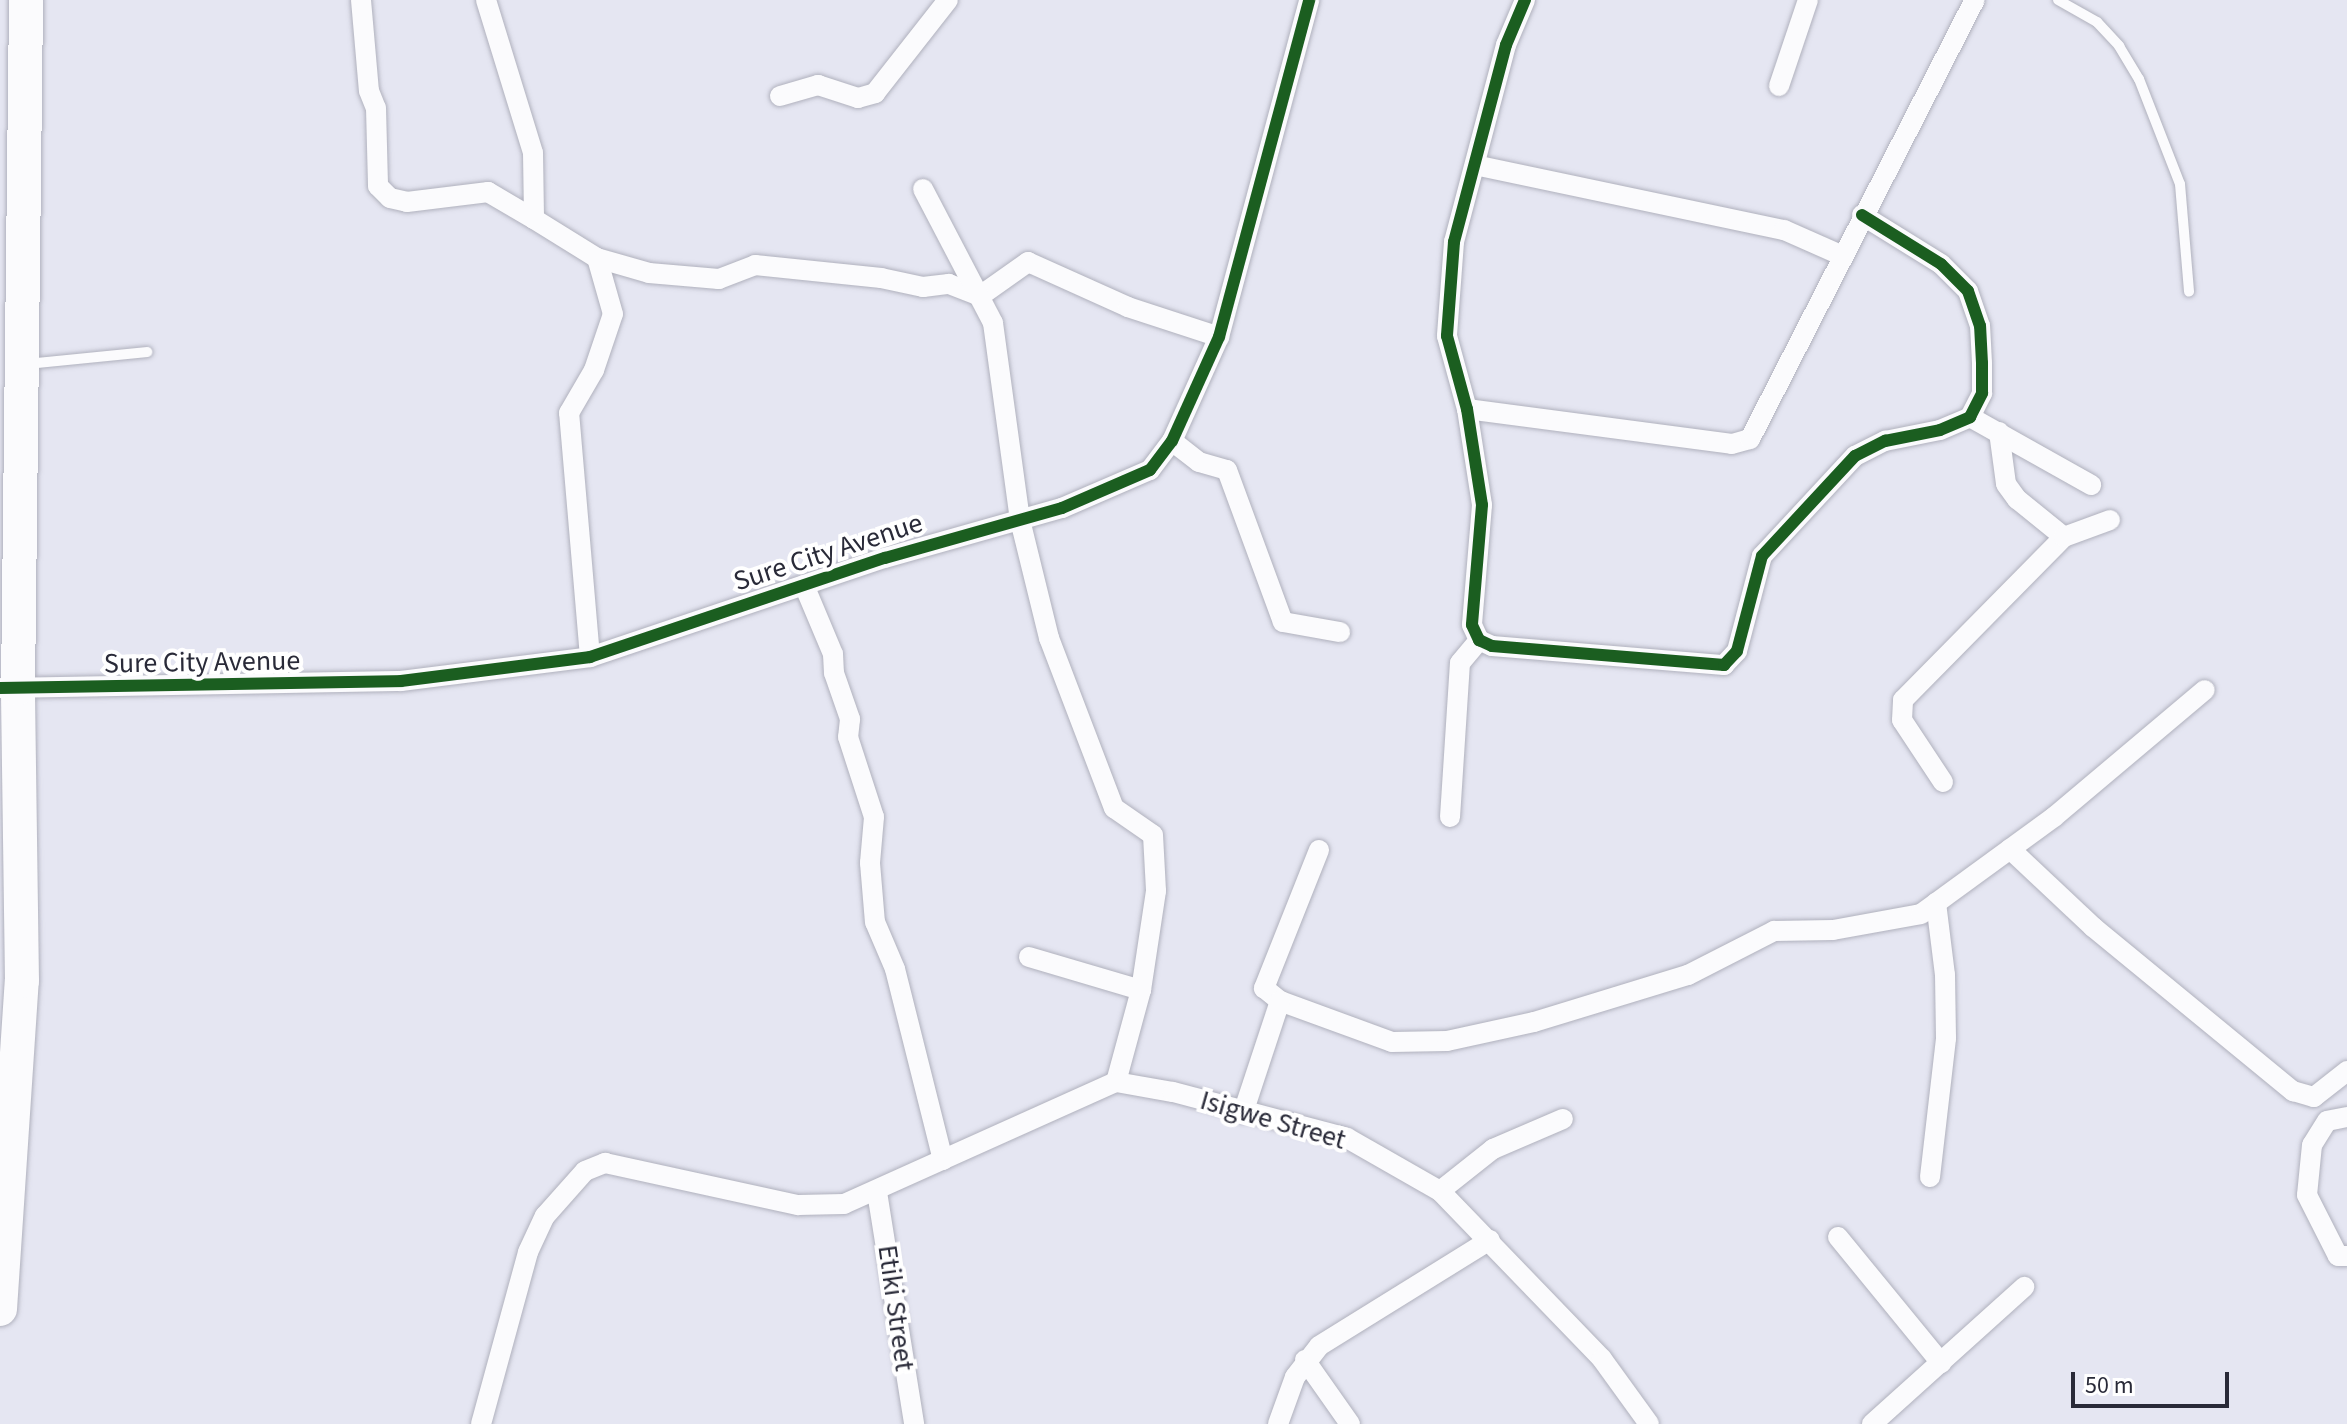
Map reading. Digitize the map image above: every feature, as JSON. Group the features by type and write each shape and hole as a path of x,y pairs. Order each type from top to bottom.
{"highway":[{"path":"0,1309 22,981 9,688 21,365 26,0"}],"street":[{"path":"361,0 369,91 376,108 378,186 390,198 407,202 488,192 597,258 649,273 719,279 755,265 923,287 949,284 980,296"},
{"path":"486,0 533,153 534,219"},
{"path":"780,96 818,85 858,98 875,93 948,0"},
{"name":"Sure City Avenue","path":"9,688 401,681 590,657 804,585 1093,497 1150,470 1172,441 1219,337 1309,0"},
{"path":"1525,0 1506,45 1454,242 1447,336 1467,409 1482,505 1472,625 1479,640 1492,646 1724,665 1737,651 1762,556 1855,456 1885,441 1940,430 1970,417 1982,393 1982,363 1980,326 1968,291 1941,264 1862,215"},
{"path":"1779,86 1808,0"},
{"path":"1467,409 1732,444 1750,439 1862,215 1975,0"},
{"path":"1475,165 1784,230 1843,256"},
{"path":"481,1424 528,1252 545,1216 585,1171 605,1163 822,1207 877,1192 1116,1082 1141,990 1156,891 1153,835 1114,808 1049,638 1020,520 993,323 923,189"},
{"path":"590,657 569,413 594,370 613,314 597,258"},
{"path":"980,296 1028,262 1042,264 1128,307 1219,337"},
{"path":"1970,417 2091,485"},
{"path":"1999,432 2006,484 2017,499 2064,537"},
{"path":"1172,441 1199,462 1227,470 1283,622 1340,632"},
{"path":"1943,782 1902,720 1903,700 2064,537 2110,520"},
{"path":"804,585 833,654 834,673 850,719 848,737 874,817 870,863 875,922 895,969 943,1160"},
{"path":"1450,817 1460,663 1479,640"},
{"path":"1319,850 1263,983 1280,1001 1392,1042 1447,1041 1534,1022 1688,975 1774,931 1833,930 1921,914 2010,849 2205,690"},
{"path":"2010,849 2093,927 2293,1091 2314,1097 2347,1071"},
{"path":"1930,1177 1946,1038 1936,903"},
{"path":"1029,957 1141,990"},
{"path":"1243,1113 1280,1001"},
{"name":"Isigwe Street","path":"1116,1082 1173,1092 1243,1113 1347,1138 1440,1191 1602,1359 1649,1424"},
{"path":"2347,1117 2327,1121 2312,1145 2307,1195 2338,1256 2347,1256"},
{"path":"1440,1191 1493,1149 1563,1119"},
{"name":"Etiki Street","path":"877,1192 914,1424"},
{"path":"1838,1237 1941,1363"},
{"path":"1278,1424 1305,1360 1490,1240"},
{"path":"1872,1424 2024,1287"},
{"path":"1305,1360 1350,1424"}],"lane":[{"path":"2058,0 2097,22 2139,79 2180,184 2189,292"},
{"path":"21,365 147,352"}],"cycle path":[{"path":"0,688 401,681 590,657 885,558 1062,508 1150,470 1172,441 1219,337 1309,0"},
{"path":"1525,0 1506,45 1454,242 1447,336 1467,409 1482,505 1472,625 1479,640 1492,646 1724,665 1737,651 1762,556 1855,456 1885,441 1940,430 1970,417 1982,393 1982,363 1980,326 1968,291 1941,264 1862,215"}]}
